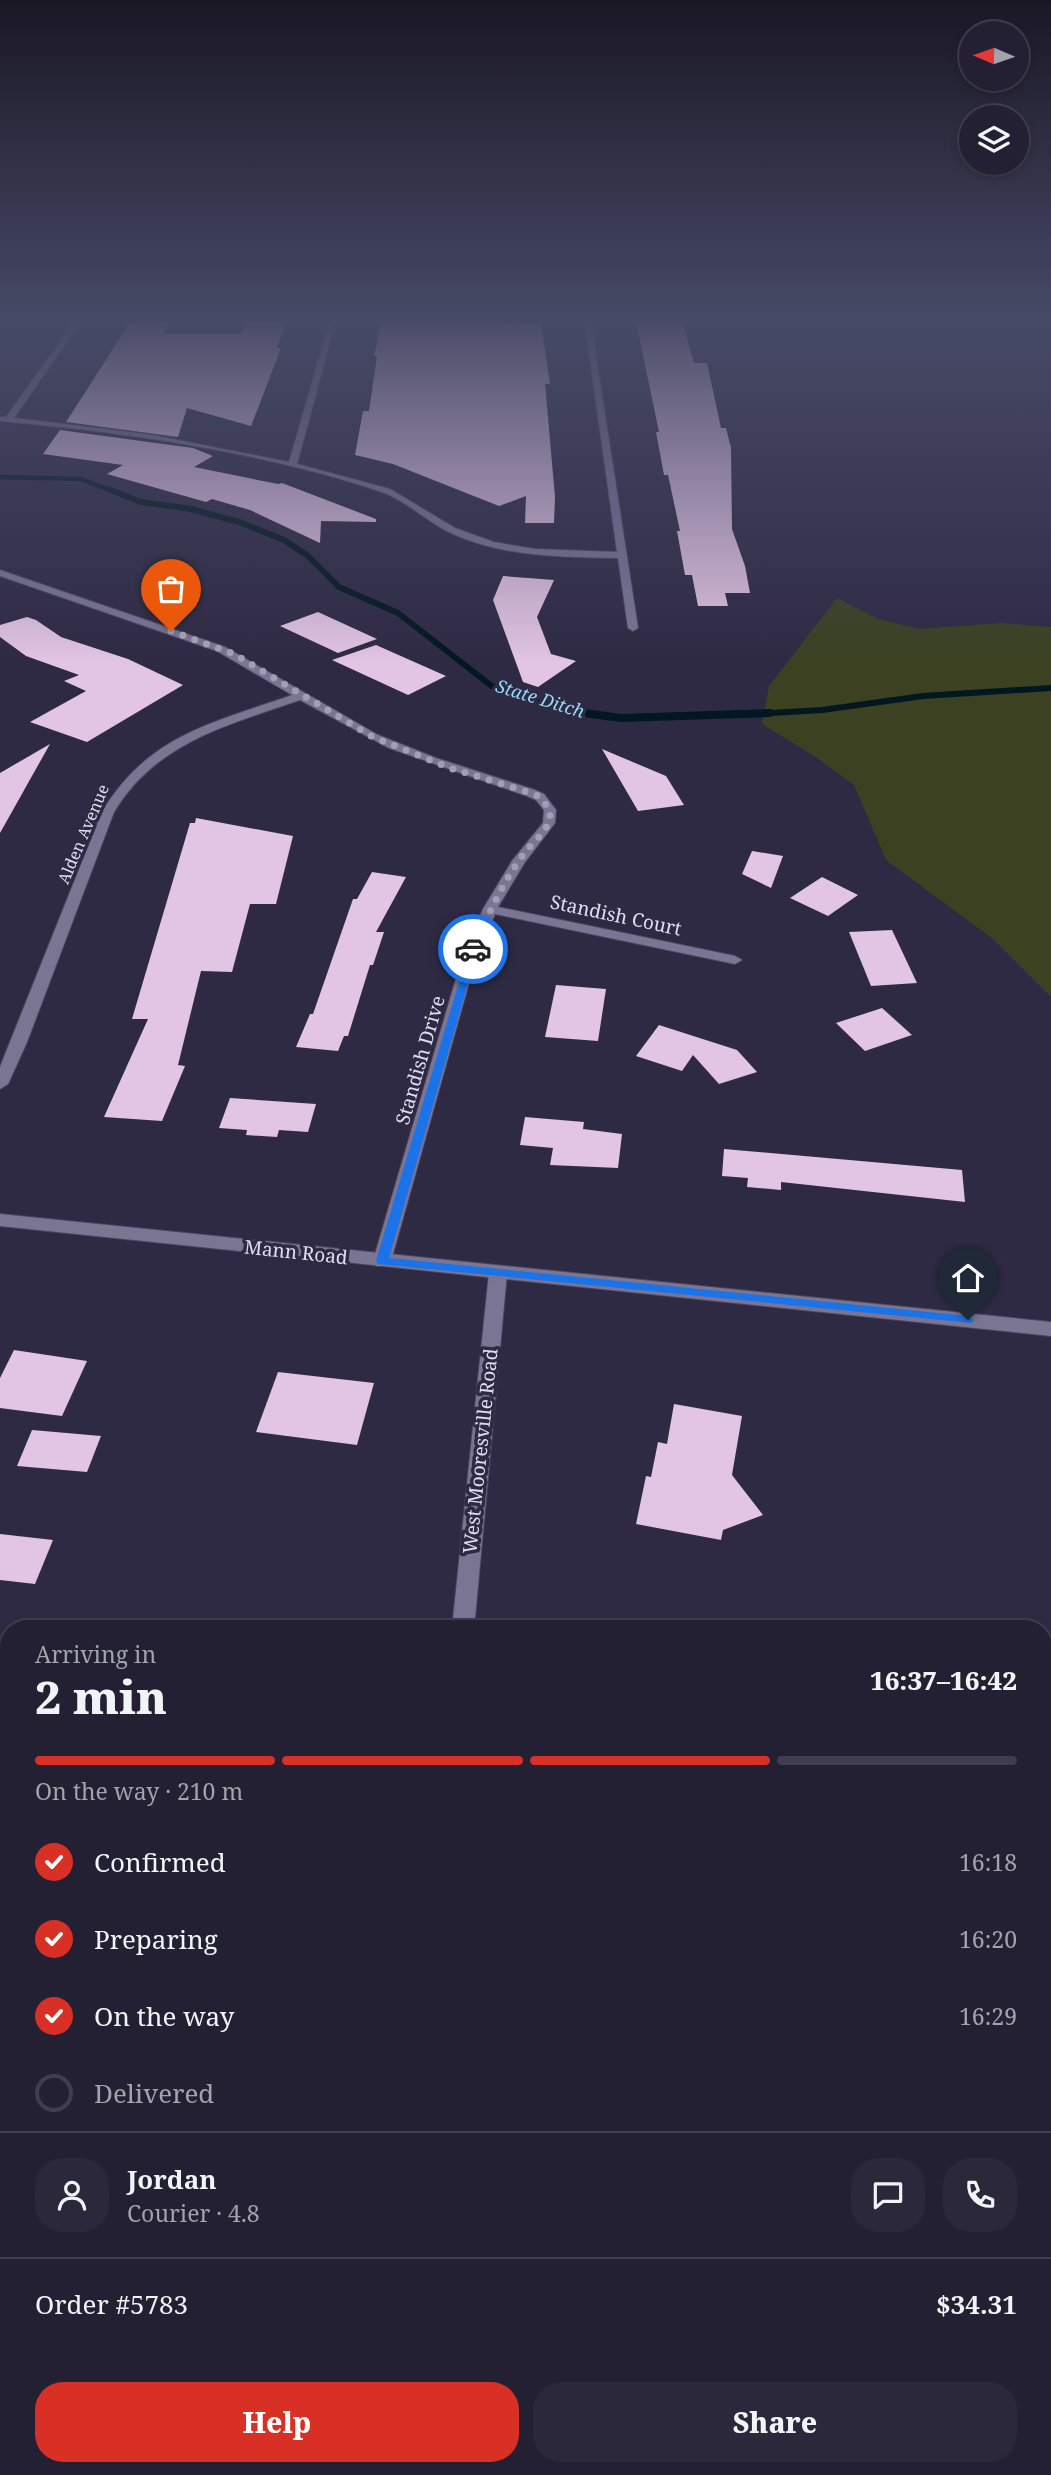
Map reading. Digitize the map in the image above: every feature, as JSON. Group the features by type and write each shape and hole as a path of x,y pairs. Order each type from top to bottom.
{"street":[{"path":"109,432 172,440 292,465 387,491 403,498 448,528 486,543 546,553 621,555"},
{"path":"292,465 301,432"},
{"path":"604,432 633,628"},
{"path":"0,573 222,649 302,695"},
{"name":"Standish Drive","path":"302,695 389,744 450,768 531,793 550,810 549,823 519,861 490,909 470,958 382,1261"},
{"name":"Alden Avenue","path":"0,1084 19,1042 108,812 126,781 145,765 184,741 302,695"},
{"name":"Standish Court","path":"490,909 735,960"},
{"name":"Mann Road","path":"0,1220 1051,1329"},
{"name":"West Mooresville Road","path":"464,1620 498,1273"}],"green space":[{"path":"837,598 878,619 919,629 1002,623 1051,627 1051,997 993,939 886,860 854,785 816,757 762,724 769,686"}],"building":[{"path":"58,432 78,432 193,448 213,456 194,467 282,483 376,519 376,522 321,521 320,543 250,510 212,499 206,502 107,474 123,465 43,454"},
{"path":"144,432 179,432 178,437"},
{"path":"359,432 549,432 555,497 554,523 525,523 526,496 499,506 393,464 355,455"},
{"path":"656,432 727,432 731,448 732,529 745,566 750,593 725,593 728,606 698,606 692,575 685,575 677,531 680,531 668,475 664,475"},
{"path":"503,576 554,580 537,617 551,654 576,661 538,687 523,682 493,600"},
{"path":"318,612 377,639 338,653 280,626"},
{"path":"27,617 61,637 128,659 183,685 87,742 30,722 86,691 64,681 79,675 26,656 0,637 0,625"},
{"path":"376,645 446,676 408,695 332,660"},
{"path":"50,744 0,833 0,773"},
{"path":"602,749 666,776 684,805 638,811"},
{"path":"196,818 293,836 276,904 250,904 232,972 201,971 178,1065 185,1066 162,1121 104,1117 148,1019 132,1019 190,823 195,823"},
{"path":"752,851 783,856 771,888 742,874"},
{"path":"372,872 406,877 376,932 384,932 373,965 370,965 348,1036 344,1036 338,1051 296,1047 310,1014 313,1014 353,899 357,899"},
{"path":"822,877 858,895 828,916 790,898"},
{"path":"892,930 917,983 871,986 849,932"},
{"path":"556,985 606,989 598,1041 545,1037"},
{"path":"882,1008 912,1035 865,1051 836,1023"},
{"path":"659,1025 737,1050 757,1072 719,1084 693,1055 682,1071 636,1056"},
{"path":"230,1098 316,1104 308,1132 279,1130 277,1137 246,1135 247,1130 219,1128"},
{"path":"525,1117 584,1122 583,1129 622,1134 618,1168 550,1165 553,1148 520,1145"},
{"path":"724,1149 962,1170 965,1202 781,1182 781,1190 747,1187 748,1178 722,1176"},
{"path":"14,1350 87,1361 62,1416 0,1408 0,1378"},
{"path":"278,1372 374,1383 357,1445 256,1432"},
{"path":"674,1404 742,1416 732,1475 763,1515 723,1530 721,1540 636,1524 646,1476 651,1477 658,1442 667,1444"},
{"path":"32,1430 101,1436 87,1472 17,1466"},
{"path":"0,1534 53,1540 35,1584 0,1580"}],"waterway":[{"name":"State Ditch","path":"0,477 81,479 112,491"},
{"name":"State Ditch","path":"108,489 141,502 191,509 239,522 284,540 308,556 339,587 398,613 493,687 539,703 592,715"},
{"name":"State Ditch","path":"738,715 822,710 923,696 1051,688"},
{"name":"State Ditch","path":"584,713 621,718 770,713"}],"way so far":[{"path":"171,631 234,654 373,737 450,768 540,797 550,810 551,819 502,888 473,949"}],"route":[{"path":"473,949 382,1261 968,1320"}]}
